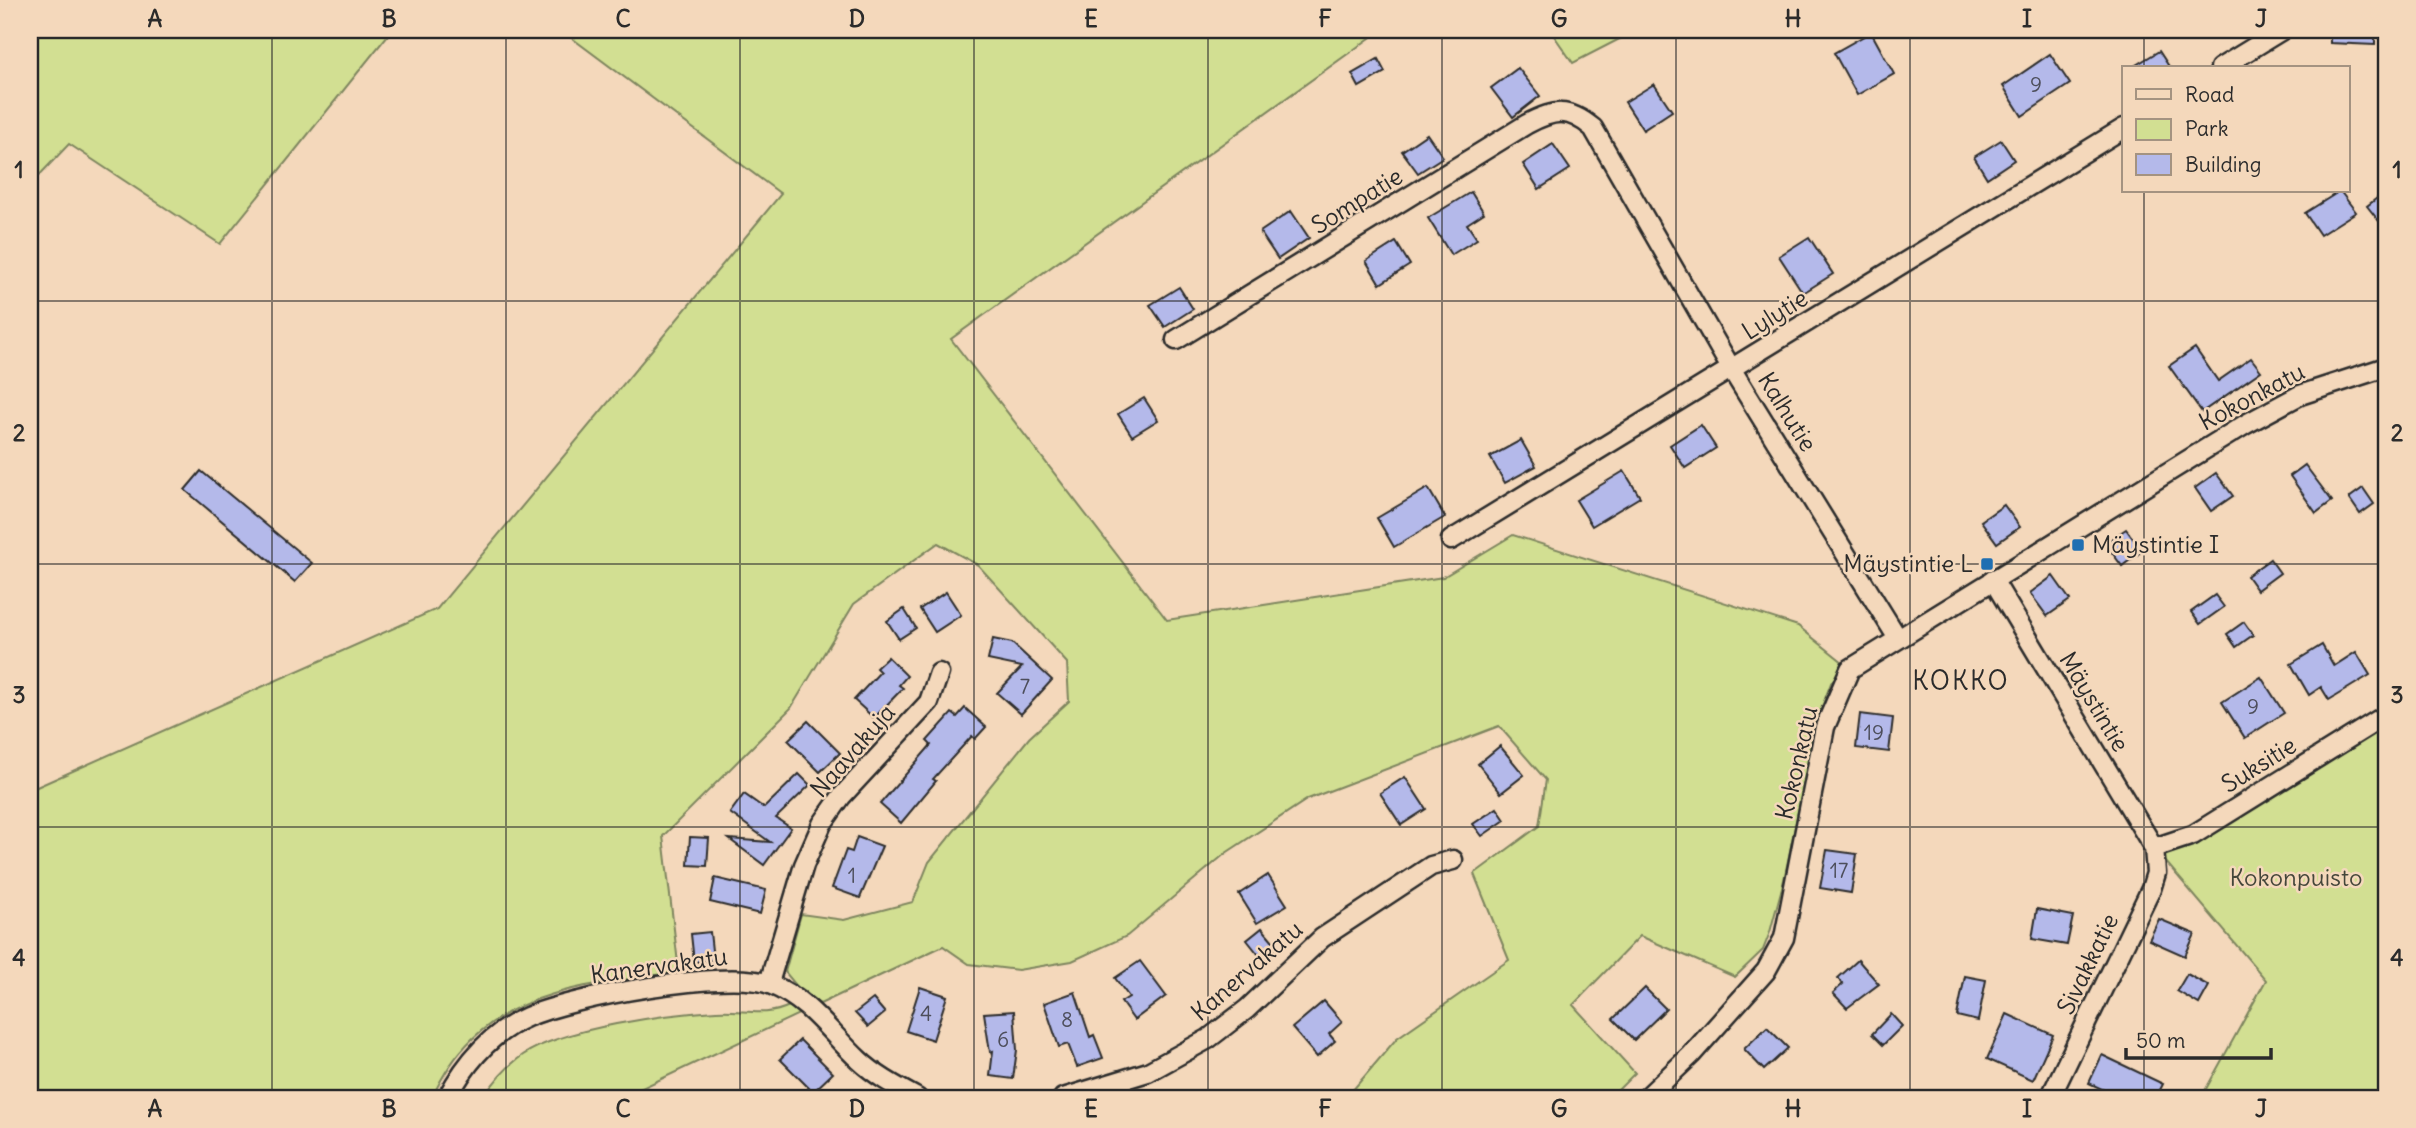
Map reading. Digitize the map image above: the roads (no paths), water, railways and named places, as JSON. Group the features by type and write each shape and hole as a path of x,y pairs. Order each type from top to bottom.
{"street":[{"path":"2223,66 2282,30"},
{"name":"Sompatie","path":"1175,340 1527,124 1548,113 1566,113"},
{"name":"Kalhutie","path":"1566,113 1581,118 1593,128 1732,370 1897,637"},
{"name":"Lylytie","path":"1451,540 2122,129"},
{"name":"Kokonkatu","path":"1646,1098 1691,1055 1766,971 1784,937 1825,727 1850,669 1897,637 2256,419 2300,396 2386,367"},
{"name":"Mäystintie","path":"1993,580 2154,848"},
{"name":"Naavakuja","path":"769,984 804,864 822,824 849,788 929,702 939,673"},
{"name":"Suksitie","path":"2154,848 2193,835 2386,715"},
{"name":"Sivakkatie","path":"2050,1098 2151,889 2156,873 2154,848"},
{"name":"Kanervakatu","path":"1063,1098 1148,1072 1208,1039 1247,1009 1322,938 1431,866 1453,860"},
{"name":"Kanervakatu","path":"447,1098 461,1072 488,1042 526,1017 563,1005 662,987 737,979 769,984 808,1006 860,1061 917,1098"}],"place":[{"name":"Mäystintie I","path":"2078,545"},
{"name":"Mäystintie L","path":"1987,564"}],"district":[{"name":"KOKKO","path":"1961,681"}],"park label":[{"name":"Kokonpuisto","path":"2296,878"}]}
